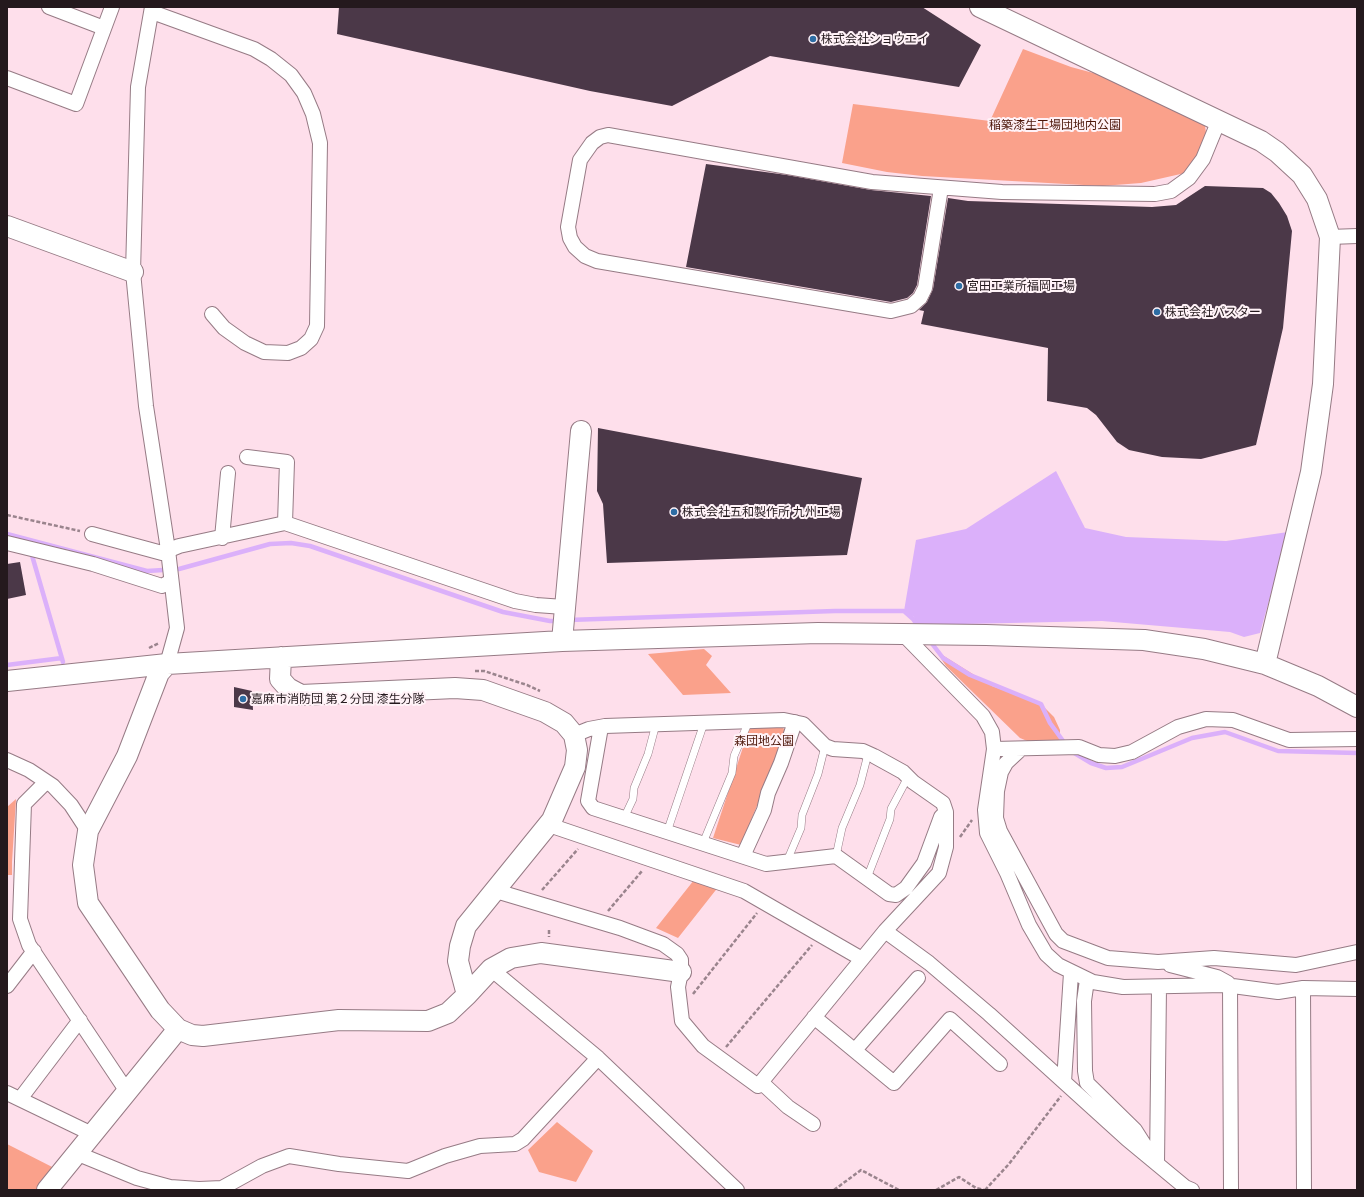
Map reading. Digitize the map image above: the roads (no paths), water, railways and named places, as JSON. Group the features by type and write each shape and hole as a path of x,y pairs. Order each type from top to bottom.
{"street":[{"path":"50,7 104,28"},
{"path":"7,78 76,104 112,7"},
{"path":"980,7 1261,141 1277,152 1302,175 1317,199 1330,237 1323,384 1311,472 1265,664"},
{"path":"212,314 224,328 245,343 264,352 288,353 301,348 311,339 317,326 320,143 313,114 304,93 291,75 271,59 254,49 152,9 138,87 133,272 146,406 168,550 177,628 167,664 159,672 127,756 88,831 83,865 88,903 160,1010 178,1029 192,1035 203,1036 339,1020 428,1021 448,1013 467,995 490,969 512,958 541,953 681,972"},
{"path":"941,188 925,288 920,298 912,306 891,311 597,261 585,256 575,248 570,238 568,227 580,160 592,143 600,137 608,135 872,182 941,188 1025,192 1155,194 1171,191 1189,178 1203,159 1219,120"},
{"path":"7,226 133,272"},
{"path":"1330,237 1357,236"},
{"path":"562,640 581,432"},
{"path":"247,457 287,462 285,523"},
{"path":"222,538 228,473"},
{"path":"92,534 162,553 168,550 285,523 515,601 536,605 564,607"},
{"path":"7,542 93,564 162,586 171,581"},
{"path":"7,681 167,664 562,640 818,633 908,634 1144,640 1204,650 1265,664 1318,686 1357,707"},
{"path":"908,634 983,716 992,732 994,749 985,810 987,833 1007,873 1029,925 1046,954 1058,965 1087,980 1123,987 1232,986 1278,992 1303,988 1357,989"},
{"path":"281,657 280,679 288,688 301,695 455,688 483,690 545,712 564,723 574,734 578,750 575,766 549,825 466,926 460,946 458,961 467,995"},
{"path":"994,749 1079,746 1099,755 1115,756 1132,752 1178,727 1206,719 1233,720 1289,740 1357,739"},
{"path":"496,891 600,922 663,944 677,954 681,960 681,972 678,987 682,1021 703,1046 758,1086 885,931 939,873 946,847 946,812 943,803 903,772 868,754 863,752 833,749 825,746 803,724 784,720 656,724 601,727 574,734"},
{"path":"743,856 764,810 768,792 782,763 795,722"},
{"path":"601,727 588,801 593,808 766,864 836,856 889,894 896,895 906,888 924,863 941,817 946,812"},
{"path":"1021,749 1006,763 1000,772 997,791 996,818 1000,831 1056,934 1063,941 1108,958 1158,962 1214,958 1296,965 1357,952"},
{"path":"7,760 29,770 53,786 71,805 88,831"},
{"path":"46,782 24,804 20,919 29,945 126,1090"},
{"path":"549,825 744,891 766,902 862,959"},
{"path":"885,931 941,974 1157,1164 1184,1187 1192,1190"},
{"path":"7,986 34,951"},
{"path":"1158,962 1218,977 1232,986"},
{"path":"490,969 598,1058 737,1190"},
{"path":"1067,1084 1071,973"},
{"path":"855,1050 918,978"},
{"path":"1087,980 1084,1001 1085,1071 1087,1083 1135,1130 1157,1164"},
{"path":"1230,1190 1232,986"},
{"path":"1157,1164 1159,987"},
{"path":"1303,988 1304,1190"},
{"path":"814,1017 894,1083 950,1019 1000,1064"},
{"path":"20,1099 80,1020"},
{"path":"47,1190 126,1090 178,1029"},
{"path":"76,1153 137,1178 170,1187 199,1189 222,1189 262,1166 289,1156 339,1164 408,1171 445,1156 480,1146 515,1144 523,1139 598,1058"},
{"path":"761,1082 788,1107 813,1124"},
{"path":"7,1093 92,1134"}],"lane":[{"path":"703,844 732,773 734,756 750,721"},
{"path":"667,832 704,723"},
{"path":"624,818 633,799 634,788 648,754 656,724"},
{"path":"787,861 801,828 802,815 818,774 825,746"},
{"path":"836,856 842,828 860,785 868,754"},
{"path":"867,878 890,819 891,809 908,777"}],"waterway":[{"path":"7,534 147,571 179,569 270,544 291,543 310,546 503,612 550,621 559,621"},
{"path":"31,552 63,662"},
{"path":"568,620 835,611 904,611 913,619 920,629"},
{"path":"930,641 943,658 970,675 1041,704 1050,723 1066,745"},
{"path":"7,665 62,658"},
{"path":"1071,751 1091,763 1106,768 1122,767 1192,738 1225,732 1278,751 1357,753"}],"place":[{"name":"株式会社ショウエイ","path":"813,39"},
{"name":"宮田工業所福岡工場","path":"959,286"},
{"name":"株式会社パスター","path":"1157,312"},
{"name":"株式会社五和製作所 九州工場","path":"674,512"},
{"name":"嘉麻市消防団 第２分団 漆生分隊","path":"243,699"}],"park label":[{"name":"稲築漆生工場団地内公園","path":"1055,125"},
{"name":"森団地公園","path":"764,741"}]}
